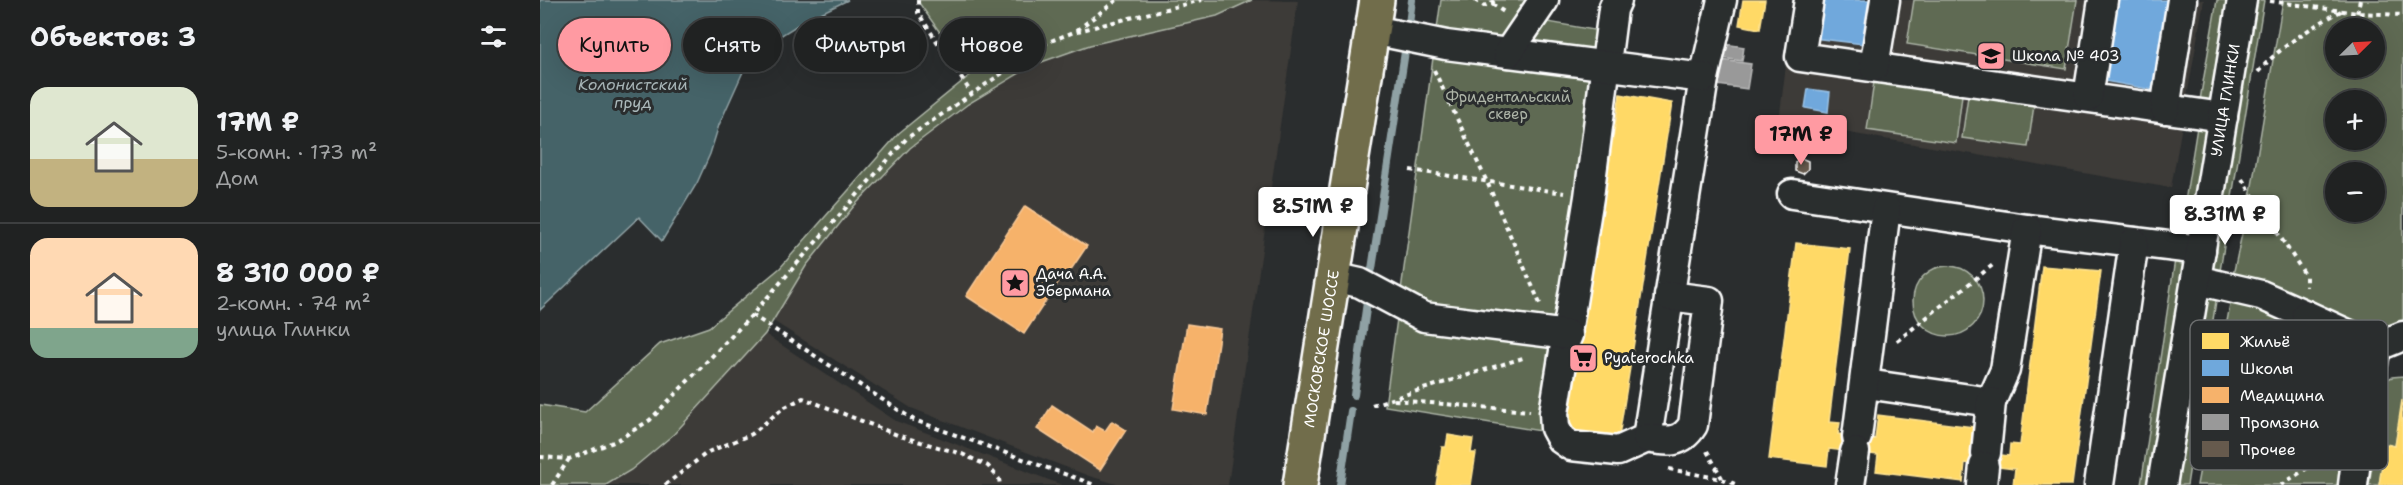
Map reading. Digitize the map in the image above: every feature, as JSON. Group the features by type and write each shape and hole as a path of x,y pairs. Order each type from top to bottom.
{"main road":[{"name":"МОСКОВСКОЕ ШОССЕ","path":"1300,485 1375,15"}],"street":[{"path":"1508,53 1544,0"},
{"path":"1617,0 1613,9 1589,196 1554,413 1555,428 1561,439 1571,446 1618,451 1647,438 1677,441 1687,435 1693,425 1709,301 1669,296"},
{"path":"1647,438 1704,78 1722,0"},
{"path":"1809,0 1800,57 2223,117"},
{"path":"1874,67 1885,0"},
{"path":"2088,97 2103,0"},
{"path":"2165,109 2182,0"},
{"name":"УЛИЦА ГЛИНКИ","path":"2162,485 2242,0"},
{"path":"1375,15 1446,45 1704,78"},
{"path":"1792,194 2026,234 2134,242 2201,250"},
{"path":"1850,485 1867,375 1886,209"},
{"path":"1984,468 1991,402 2005,370 2026,234"},
{"path":"2099,485 2134,242"},
{"path":"1333,277 1360,283 1424,317 1567,340"},
{"path":"2196,280 2261,295 2317,320"},
{"path":"2305,320 2306,315"},
{"path":"2388,342 2403,336"},
{"path":"1867,375 1991,402"},
{"path":"2350,470 2353,485"}],"path":[{"path":"918,0 918,14 972,94"},
{"path":"1074,32 1117,0"},
{"path":"1179,6 1186,0"},
{"path":"540,457 569,459 616,441 650,420 752,315 907,138 1048,42 1074,32 1202,0"},
{"path":"1475,0 1484,6 1497,0"},
{"path":"2357,13 2360,0"},
{"path":"2270,1 2357,13 2403,15"},
{"path":"2258,72 2280,49 2302,33 2342,11"},
{"path":"1372,405 1567,340 1542,306 1487,182 1433,69"},
{"path":"1410,170 1589,196"},
{"path":"2242,179 2306,276 2306,315"},
{"path":"1867,375 2026,234"},
{"path":"752,315 914,420 1095,485"},
{"path":"665,485 708,452 752,434 783,408 803,398 900,436 980,462 993,471 1000,485"},
{"path":"1390,399 1538,412"},
{"path":"552,485 569,459"},
{"path":"1668,469 1722,479 1736,485"},
{"path":"2281,485 2307,470"}],"shaded area":[{"path":"1252,0 1298,1 1228,485 1120,485 1089,476 911,408 773,321 806,266 854,206 910,148 968,104 1021,72 1045,72 1045,61 1090,45 1217,16"},
{"name":"Школа № 403","path":"1794,0 2204,0 2171,188 1779,121"},
{"path":"765,334 896,421 1062,485 606,485 631,470 674,434"}],"green space":[{"path":"917,0 1252,0 1217,16 1090,45 1045,61 1045,18 939,18 939,31"},
{"name":"Фридентальский сквер","path":"1441,0 1545,0 1542,21 1600,31 1541,431 1385,406"},
{"path":"1914,0 2077,0 2066,69 1907,44"},
{"path":"2217,0 2235,0 2217,109 2199,106"},
{"path":"2249,0 2264,0 2219,277 2204,274"},
{"path":"2283,0 2403,0 2403,326 2388,330 2388,320 2338,320 2232,280 2251,192"},
{"path":"968,72 1021,72 968,104 910,148 854,206 806,266 765,334 674,434 631,470 606,485 540,485 540,405 585,412 660,344 709,327 780,268 899,133 970,75"},
{"path":"1874,82 1962,95 1956,143 1867,130"},
{"path":"1968,96 2034,105 2028,147 1962,138"},
{"path":"2198,121 2213,123 2195,241 2179,239"},
{"path":"2176,253 2192,255 2157,485 2141,485"},
{"path":"1955,266 1968,272 1977,281 1981,287 1983,301 1981,315 1973,326 1962,334 1941,336 1923,326 1915,315 1913,294 1923,276 1934,268"},
{"path":"2201,285 2218,288 2213,320 2195,320"},
{"path":"2232,294 2287,320 2227,320"},
{"path":"2190,352 2190,466 2187,485 2168,485"},
{"path":"2403,376 2403,400 2395,446 2388,444 2388,379"},
{"path":"2200,470 2345,470 2343,485 2197,485"},
{"path":"2371,470 2382,470 2379,485 2369,485"}],"water":[{"name":"Колонистский пруд","path":"540,0 848,0 810,18 794,18 794,27 782,35 782,18 683,18 683,72 743,72 719,125 710,154 697,183 662,241 639,217 540,310"}],"building: Жильё":[{"path":"1743,0 1765,0 1760,29 1739,25"},
{"path":"1620,94 1672,103 1618,443 1566,434"},
{"path":"1796,243 1850,249 1829,422 1840,423 1838,434 1875,439 1878,415 1973,427 1970,451 2009,456 2010,444 2020,445 2042,266 2101,271 2072,485 2013,485 2015,469 1965,463 1963,482 1876,471 1878,455 1829,449 1827,466 1769,459"},
{"path":"2402,400 2403,485 2379,485 2381,470 2388,470 2388,445 2395,446"},
{"path":"1448,435 1473,439 1471,453 1476,453 1471,485 1436,485 1442,447 1446,447"}],"building: Школы":[{"path":"1819,0 1870,0 1863,44 1813,38"},
{"path":"2116,0 2169,0 2154,90 2104,81"},
{"path":"1808,89 1830,92 1828,112 1805,108"}],"building: Медицина":[{"path":"1025,206 1087,246 1066,277 1063,275 1024,334 966,296"},
{"path":"1187,324 1220,329 1207,415 1173,409"},
{"path":"1052,405 1093,432 1096,426 1105,431 1112,421 1126,430 1100,470 1037,429"}],"building: Промзона":[{"path":"1724,44 1744,47 1742,61 1722,58"},
{"path":"1721,60 1751,64 1747,89 1718,85"}],"building: Прочее":[{"path":"1801,158 1808,161 1808,169 1803,174 1795,171 1795,162"}],"waterway":[{"path":"1409,24 1412,0"},
{"path":"1372,269 1406,45"},
{"path":"1354,395 1367,302"},
{"path":"1340,485 1351,411"}],"place":[{"name":"Школа № 403","path":"1991,56"},
{"name":"Дача А.А. Эбермана","path":"1015,283"},
{"name":"Pyaterochka","path":"1583,358"}]}
